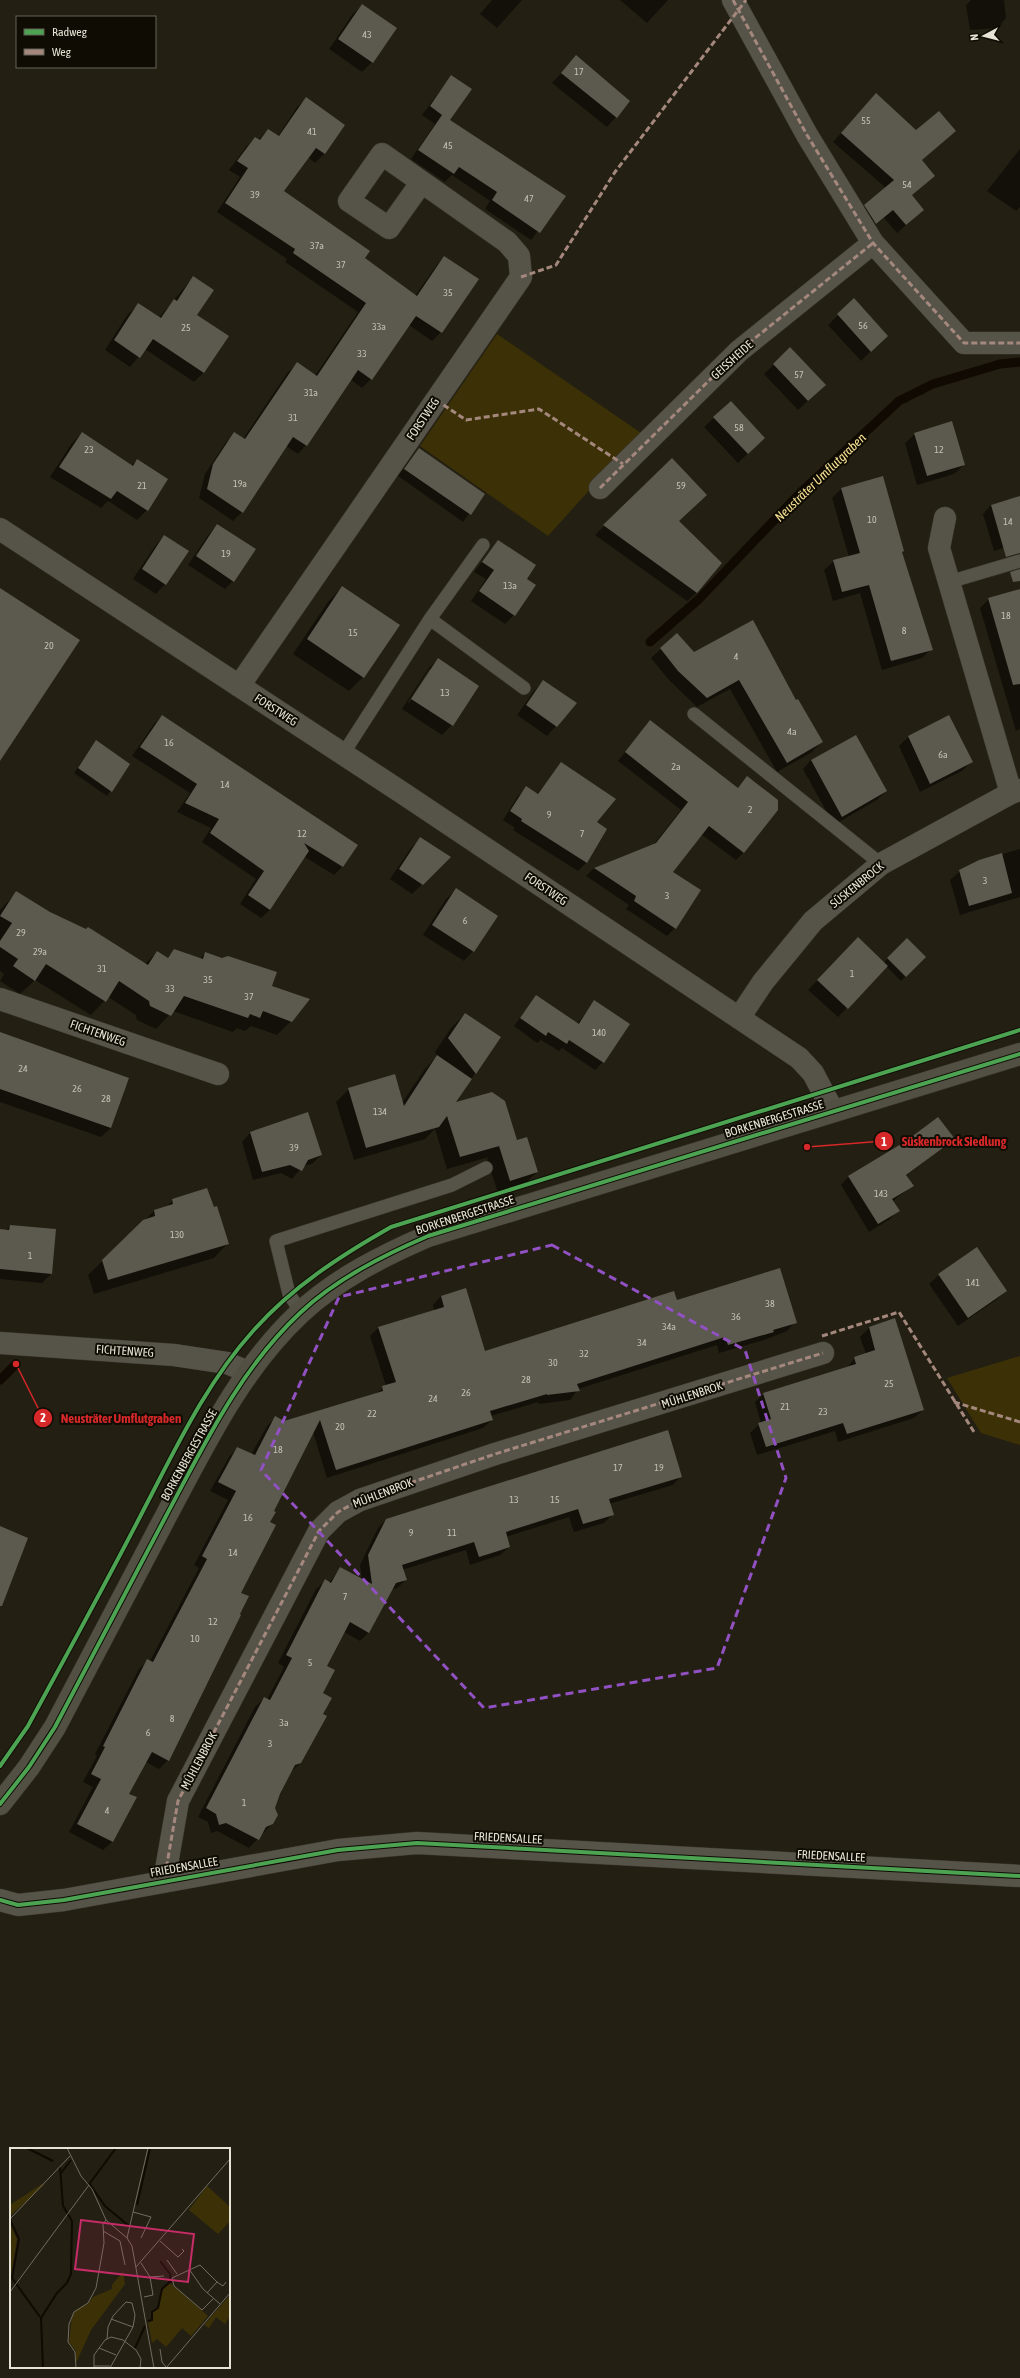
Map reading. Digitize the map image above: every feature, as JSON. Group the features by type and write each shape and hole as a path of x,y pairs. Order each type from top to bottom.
{"street":[{"path":"739,3 807,135 873,243 964,343 1020,343"},
{"name":"FORSTWEG","path":"239,686 521,277 519,256 507,242 427,187"},
{"name":"GEISSHEIDE","path":"600,488 739,351 873,243"},
{"name":"SÜSKENBROCK","path":"739,1018 763,982 812,921 881,864 1015,792 939,548 945,518"},
{"name":"FORSTWEG","path":"0,529 343,754 800,1058 813,1073 833,1111"},
{"name":"FICHTENWEG","path":"0,998 218,1074"},
{"name":"BORKENBERGESTRASSE","path":"0,1804 29,1768 55,1727 210,1434 248,1372 301,1312 335,1286 399,1248 428,1236 1020,1054"},
{"name":"FICHTENWEG","path":"0,1343 174,1355 227,1363 248,1372"},
{"name":"MÜHLENBROK","path":"164,1881 178,1801 319,1531 338,1512 360,1500 495,1454 823,1353"},
{"name":"FRIEDENSALLEE","path":"0,1900 18,1905 64,1900 338,1850 417,1843 1020,1876"}],"lane":[{"path":"343,754 430,619 483,545"},
{"path":"949,582 1020,561"},
{"path":"430,619 524,688"},
{"path":"694,714 881,864"},
{"path":"301,1312 289,1294 276,1241 452,1186 486,1168"}],"highlighted area":[{"path":"552,1245 745,1350 786,1478 717,1668 484,1708 261,1470 339,1297"}],"shaded area":[{"path":"497,334 641,433 548,536 420,446"},
{"path":"1020,1356 1020,1445 981,1433 947,1378"}],"building":[{"path":"362,4 397,28 373,63 338,39"},
{"path":"576,55 630,101 617,118 561,73"},
{"path":"451,75 472,89 450,120 566,196 540,233 492,200 497,192 459,167 454,174 418,150 442,115 430,106"},
{"path":"876,93 916,130 939,111 956,131 922,160 935,176 912,195 924,210 906,225 893,210 876,224 864,205 894,180 841,133"},
{"path":"306,97 345,125 325,154 316,148 284,191 370,251 365,258 417,296 444,256 479,279 442,333 416,316 372,380 358,370 307,446 293,437 243,513 207,489 213,464 234,432 245,439 297,362 317,376 366,303 293,253 295,249 225,203 248,168 237,161 255,137 260,140 268,129 279,136"},
{"path":"193,276 214,290 197,315 229,336 204,373 153,339 140,358 114,340 138,303 161,318 174,299 177,301"},
{"path":"854,298 888,336 871,352 837,314"},
{"path":"790,347 826,385 808,401 773,364"},
{"path":"731,401 765,438 748,454 713,417"},
{"path":"952,421 965,465 927,476 914,433"},
{"path":"82,432 133,466 137,459 168,479 148,511 117,491 111,499 59,467"},
{"path":"419,448 485,494 471,515 404,469"},
{"path":"672,458 707,495 679,521 722,563 697,593 603,525"},
{"path":"883,476 904,551 902,552 933,650 891,661 869,585 842,592 833,560 860,553 841,488"},
{"path":"1020,496 1020,553 1006,557 991,505"},
{"path":"217,524 256,549 234,582 196,556"},
{"path":"164,535 189,551 166,585 142,569"},
{"path":"498,540 536,565 527,579 536,585 515,616 479,591 494,570 482,562"},
{"path":"1020,569 1020,581 1013,582 1010,572"},
{"path":"342,586 400,625 364,678 307,639"},
{"path":"0,588 80,640 0,761"},
{"path":"1020,589 1020,684 1013,685 988,598"},
{"path":"753,620 796,700 798,699 823,742 787,763 739,680 707,698 678,671 660,648 677,633 694,652"},
{"path":"438,658 479,686 453,726 411,699"},
{"path":"543,680 577,703 557,727 526,705"},
{"path":"162,715 358,845 343,867 304,843 309,851 270,910 248,895 264,871 210,833 219,819 185,803 197,784 140,747"},
{"path":"949,715 973,762 930,784 908,736"},
{"path":"650,720 738,788 747,776 778,800 778,810 744,853 709,826 673,872 701,890 676,929 634,901 636,896 594,868 656,843 688,802 625,752"},
{"path":"856,735 887,791 842,817 811,760"},
{"path":"96,740 130,764 112,792 78,768"},
{"path":"561,762 616,799 597,822 607,829 587,863 521,821 522,819 510,811 526,786 538,794"},
{"path":"420,837 451,857 423,885 399,869"},
{"path":"1002,853 1012,893 969,906 959,870 979,860"},
{"path":"456,888 498,916 474,952 432,925"},
{"path":"16,891 50,912 86,929 88,927 148,965 157,951 168,958 174,949 203,959 205,952 222,958 228,956 277,972 272,986 310,999 292,1022 263,1011 260,1018 250,1014 248,1018 184,996 171,1016 150,1006 149,1001 119,981 106,1002 46,964 35,981 13,966 18,959 0,947 0,941 12,923 0,916"},
{"path":"858,937 888,966 848,1009 817,980"},
{"path":"907,938 926,957 906,977 887,958"},
{"path":"536,995 579,1024 594,1000 630,1024 604,1063 569,1040 567,1044 548,1032 546,1036 520,1018"},
{"path":"465,1013 501,1037 476,1074 448,1038"},
{"path":"0,1032 129,1078 111,1128 0,1089"},
{"path":"437,1055 472,1079 456,1102 492,1092 505,1101 517,1140 527,1137 538,1172 510,1181 499,1146 460,1157 447,1116 439,1127 366,1148 348,1088 395,1074 404,1106"},
{"path":"308,1112 322,1155 308,1160 302,1171 290,1165 262,1172 250,1132"},
{"path":"938,1117 955,1139 906,1175 914,1186 892,1199 900,1211 878,1224 848,1176 906,1141"},
{"path":"207,1188 214,1207 217,1206 229,1244 108,1280 102,1260 143,1220 155,1216 154,1210 173,1204 172,1199"},
{"path":"10,1225 56,1229 52,1274 0,1269 0,1229 9,1230"},
{"path":"977,1247 1007,1291 968,1318 938,1274"},
{"path":"780,1268 797,1323 773,1330 774,1332 728,1345 725,1337 577,1384 580,1391 547,1394 490,1411 493,1420 336,1470 320,1420 274,1511 276,1512 270,1522 276,1525 241,1593 249,1596 240,1614 241,1615 169,1761 152,1752 129,1794 137,1797 113,1842 77,1824 101,1779 91,1774 105,1747 103,1746 147,1659 153,1662 207,1559 202,1556 236,1491 218,1482 237,1447 255,1455 275,1416 284,1421 383,1391 382,1386 396,1382 378,1327 444,1307 441,1296 466,1288 485,1351 674,1291 677,1300"},
{"path":"895,1318 924,1410 847,1434 843,1423 766,1447 758,1423 771,1419 763,1393 856,1364 854,1357 875,1350 869,1327"},
{"path":"668,1430 682,1477 609,1499 614,1515 583,1524 578,1509 506,1532 510,1547 495,1552 479,1557 474,1542 402,1565 407,1580 396,1583 369,1633 350,1622 327,1666 335,1670 323,1693 332,1698 323,1714 327,1716 301,1763 295,1765 280,1794 275,1808 278,1815 273,1824 266,1827 259,1840 226,1823 219,1825 216,1814 206,1808 264,1697 270,1700 292,1658 286,1655 325,1579 331,1583 340,1567 372,1584 368,1555 386,1519"},
{"path":"0,1526 28,1538 2,1606 0,1606"}],"waterway":[{"name":"Neusträter Umflutgraben","path":"650,642 699,599 801,492 899,401 933,384 1000,364 1020,362"},
{"name":"Neusträter Umflutgraben","path":"0,1380 16,1364"}],"marked path":[{"path":"733,0 807,135 873,243 964,343 1020,343"},
{"path":"521,277 556,265 615,172 746,0"},
{"path":"600,488 739,351 873,243"},
{"path":"436,400 466,420 539,409 623,464"},
{"path":"822,1336 899,1312 974,1432"},
{"path":"160,1882 164,1881 178,1801 319,1531 338,1512 360,1500 495,1454 823,1353"},
{"path":"954,1402 1020,1422"}],"cycle path":[{"path":"0,1766 28,1726 115,1565 179,1441 220,1372 236,1351 268,1315 300,1286 318,1273 353,1249 391,1227 1020,1030"},
{"path":"0,1804 29,1767 55,1727 209,1435 241,1383 259,1358 279,1335 300,1313 329,1289 394,1251 428,1236 1020,1054"},
{"path":"0,1900 18,1905 64,1900 338,1850 417,1843 1020,1876"}],"place":[{"name":"Süskenbrock Siedlung","path":"807,1147"},
{"name":"Neusträter Umflutgraben","path":"16,1364"}]}
